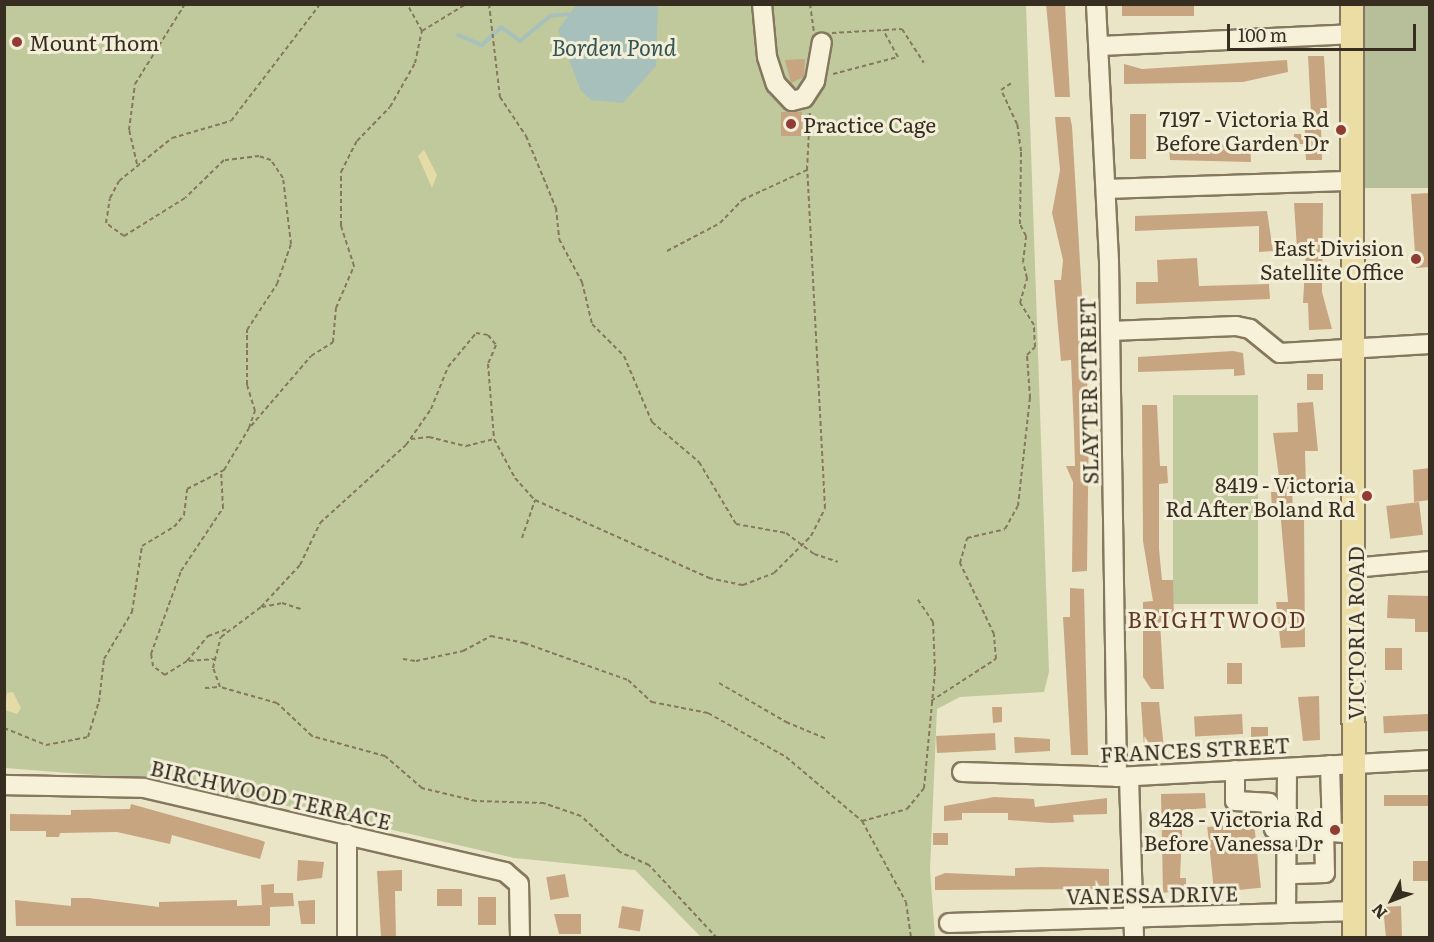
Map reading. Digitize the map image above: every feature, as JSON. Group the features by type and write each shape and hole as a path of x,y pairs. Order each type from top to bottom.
{"main road":[{"name":"VICTORIA ROAD","path":"1352,4 1353,568 1356,764 1354,938"}],"street":[{"path":"762,4 767,57 776,84 792,101 804,98 816,76 821,39"},
{"name":"SLAYTER STREET","path":"1096,4 1107,189 1123,777 1134,938"},
{"path":"1099,46 1352,34"},
{"path":"1107,189 1352,181"},
{"path":"1110,331 1236,326 1250,329 1280,353 1430,344"},
{"path":"1353,568 1430,561"},
{"name":"FRANCES STREET","path":"962,772 1123,777 1430,760"},
{"path":"1330,765 1332,832 1356,845"},
{"path":"1286,913 1287,768"},
{"path":"1235,770 1235,801 1269,803 1274,829 1324,830 1325,873 1287,874"},
{"name":"BIRCHWOOD TERRACE","path":"4,785 135,786 505,872 519,884 520,938"},
{"path":"347,834 347,938"},
{"path":"1324,858 1356,845"},
{"name":"VANESSA DRIVE","path":"949,923 1133,915 1356,911"}],"path":[{"path":"137,164 129,130 135,84 185,4"},
{"path":"4,728 46,745 88,737 99,702 104,659 132,612 142,546 184,515 187,489 221,473 249,428 255,411 247,385 247,330 277,284 292,233 283,178 271,160 259,156 224,160 185,198 129,234 115,235 106,223 106,207 114,188 137,164 172,138 231,121 320,4"},
{"path":"249,428 270,411 311,356 333,342 336,308 354,266 341,226 341,172 357,141 390,107 415,63 422,31 407,4"},
{"path":"422,31 466,4"},
{"path":"489,4 489,31 500,97 526,136 556,208 559,239 582,282 592,324 624,356 651,422 699,462 735,524 786,533 800,544 838,562"},
{"path":"810,4 809,24 821,39 902,29 924,63"},
{"path":"816,76 895,60 898,49 883,30"},
{"path":"931,701 996,659 994,634 960,563 967,538 1005,529 1018,506 1030,398 1027,355 1035,347 1034,325 1020,303 1028,278 1023,262 1026,236 1020,224 1021,151 1017,124 1001,90 1013,82"},
{"path":"221,473 223,508 181,571 151,654 153,666 165,675 186,661 208,636 228,629 261,607 300,565 320,523 411,439 431,410 448,367 466,340 480,332 496,345 488,364 494,439 514,478 534,500 709,578 737,585 774,573 800,544 812,536 825,508 807,170 812,133 804,98"},
{"path":"667,251 720,223 742,200 807,170"},
{"path":"411,439 429,437 466,446 494,439"},
{"path":"522,538 534,500"},
{"path":"862,821 907,809 919,799 926,779 933,622 916,598"},
{"path":"261,607 282,603 303,610"},
{"path":"220,687 213,668 228,629"},
{"path":"403,659 416,661 463,651 491,636 524,643 628,680 652,702 708,713 786,756 862,821 906,902 911,938"},
{"path":"186,661 216,658"},
{"path":"719,682 786,722 827,739"},
{"path":"205,688 220,687 277,703 312,736 385,756 422,788 476,801 544,803 581,816 620,852 650,865 717,938"}],"green space":[{"path":"4,5 1026,5 1049,672 1044,692 960,697 937,709 930,870 935,937 701,937 635,870 514,858 293,807 108,776 5,768"},
{"path":"1360,5 1429,5 1429,188 1360,188"},
{"path":"1173,395 1258,395 1258,604 1173,604"}],"sand":[{"path":"424,150 437,175 432,188 418,156"},
{"path":"13,692 21,708 17,714 5,710 7,693"}],"water":[{"name":"Borden Pond","path":"576,5 658,5 656,66 623,103 591,100 581,91 558,30"}],"building":[{"path":"1046,4 1065,4 1070,97 1055,97"},
{"path":"1122,4 1194,4 1194,16 1122,16"},
{"path":"1308,56 1324,56 1328,127 1321,127 1322,160 1306,160 1305,144 1294,144 1294,134 1305,134 1304,113 1311,113"},
{"path":"805,59 804,77 791,83 785,60"},
{"path":"1287,60 1288,72 1243,82 1124,84 1124,64 1142,69"},
{"name":"Practice Cage","path":"781,112 802,112 802,136 781,136"},
{"path":"1130,114 1146,114 1146,159 1130,159"},
{"path":"1055,117 1070,117 1072,126 1089,415 1087,571 1072,572 1073,482 1066,466 1075,466 1074,432 1071,360 1061,361 1054,280 1061,280 1063,260 1052,213 1060,170"},
{"path":"1250,143 1251,162 1170,160 1169,145"},
{"path":"1430,193 1430,267 1416,268 1411,194"},
{"path":"1294,203 1323,203 1322,292 1332,329 1309,330 1308,303 1303,303 1306,249 1297,249"},
{"path":"1267,211 1273,251 1259,252 1259,226 1135,231 1135,216"},
{"path":"1197,258 1199,286 1269,284 1270,299 1136,304 1136,282 1158,282 1157,260"},
{"path":"1233,351 1243,353 1245,375 1234,376 1234,369 1138,372 1138,357"},
{"path":"1307,374 1323,374 1323,390 1307,390"},
{"path":"1313,402 1318,451 1305,451 1306,487 1292,487 1293,515 1304,514 1305,647 1281,648 1276,602 1288,602 1280,509 1272,510 1271,492 1281,492 1273,433 1298,432 1297,403"},
{"path":"1142,405 1157,405 1160,466 1167,466 1168,483 1159,484 1159,549 1162,580 1173,580 1174,622 1160,622 1164,689 1151,689 1143,677 1143,602 1153,601 1143,541"},
{"path":"1430,468 1430,500 1414,502 1413,470"},
{"path":"1419,502 1423,535 1390,539 1386,506"},
{"path":"1070,588 1084,589 1088,755 1071,755 1063,617 1070,617"},
{"path":"1388,595 1430,596 1430,632 1415,632 1415,619 1387,618"},
{"path":"1385,648 1402,648 1402,670 1385,670"},
{"path":"1227,663 1242,663 1242,684 1227,684"},
{"path":"1319,696 1320,740 1303,741 1298,697"},
{"path":"1141,702 1159,702 1164,748 1144,748"},
{"path":"992,707 1002,707 1002,722 993,723"},
{"path":"1242,714 1243,734 1195,736 1194,717"},
{"path":"1428,714 1429,731 1384,733 1383,716"},
{"path":"1251,727 1268,727 1268,743 1251,743"},
{"path":"995,733 996,750 937,753 936,736"},
{"path":"1014,737 1050,739 1050,751 1015,753"},
{"path":"1205,793 1206,808 1183,810 1180,878 1186,878 1186,889 1163,893 1161,794"},
{"path":"1384,795 1430,795 1430,806 1384,806"},
{"path":"994,797 1034,799 1035,807 1107,798 1107,814 1073,815 1074,822 1051,823 1008,820 1008,813 962,813 962,820 944,821 944,806"},
{"path":"131,804 265,842 260,859 172,835 170,844 117,832 60,833 59,837 46,837 46,831 10,831 10,814 71,815 71,810 130,809"},
{"path":"1254,822 1261,888 1214,893 1207,827"},
{"path":"933,833 948,833 948,845 933,845"},
{"path":"298,860 324,862 322,878 297,881"},
{"path":"1413,861 1430,861 1430,881 1413,881"},
{"path":"1015,868 1109,869 1109,889 935,890 935,877 945,873 1015,876"},
{"path":"402,870 402,891 395,891 396,938 381,938 377,871"},
{"path":"565,874 569,897 550,900 546,877"},
{"path":"274,884 274,893 293,893 294,906 270,907 270,926 16,926 15,900 71,906 71,898 89,898 159,907 159,902 237,900 237,906 262,905 261,885"},
{"path":"437,889 462,889 462,906 437,906"},
{"path":"478,897 496,897 496,925 478,925"},
{"path":"315,900 315,924 301,924 298,901"},
{"path":"622,906 644,910 640,931 618,928"},
{"path":"1401,906 1402,938 1386,938 1383,907"},
{"path":"554,914 581,914 581,934 559,934"}],"waterway":[{"path":"458,35 482,45 501,27 520,41 550,16 568,14"}],"place":[{"name":"Mount Thom","path":"17,42"},
{"name":"Practice Cage","path":"791,124"},
{"name":"7197 - Victoria Rd Before Garden Dr","path":"1341,130"},
{"name":"East Division Satellite Office","path":"1416,259"},
{"name":"8419 - Victoria Rd After Boland Rd","path":"1367,496"},
{"name":"8428 - Victoria Rd Before Vanessa Dr","path":"1335,830"}],"district":[{"name":"BRIGHTWOOD","path":"1217,619"}]}
